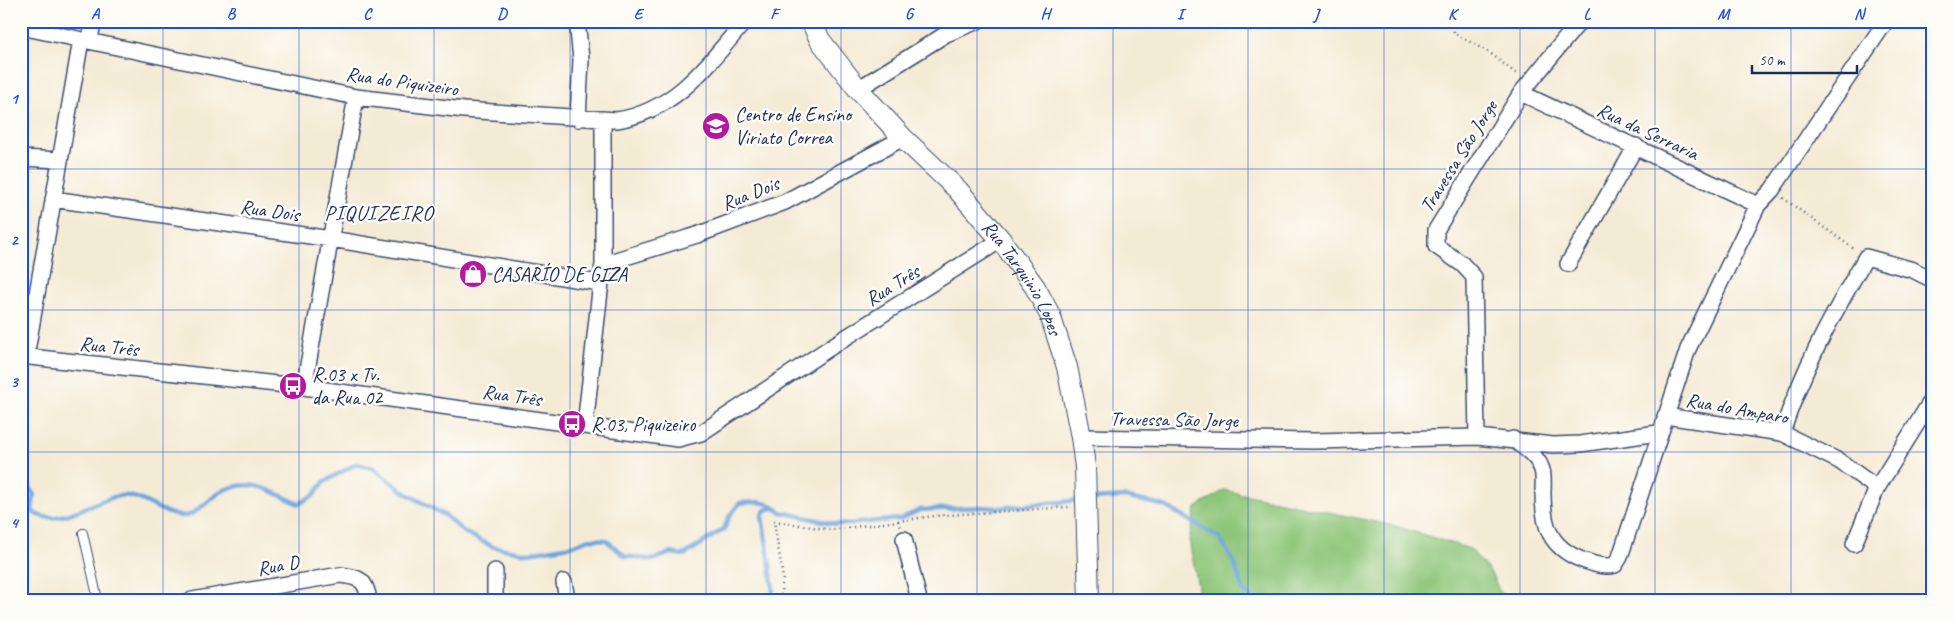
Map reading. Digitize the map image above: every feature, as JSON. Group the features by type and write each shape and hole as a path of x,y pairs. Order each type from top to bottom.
{"main road":[{"name":"Rua Tarquinio Lopes","path":"811,21 820,40 858,88 903,138 956,189 1001,240 1035,287 1050,315 1067,367 1081,438 1086,500 1089,600"}],"street":[{"path":"24,357 60,160 86,40 93,21"},
{"path":"577,21 581,59 578,119"},
{"name":"Rua do Piquizeiro","path":"21,27 356,97 464,110 603,120 632,118 653,110 676,95 710,65 745,21"},
{"path":"858,88 946,34 978,21"},
{"name":"Travessa São Jorge","path":"1477,437 1474,277 1462,264 1436,246 1436,230 1525,88 1580,21"},
{"path":"1514,440 1536,459 1543,471 1544,518 1552,537 1565,552 1606,567 1615,565 1620,557 1658,433 1688,348 1758,205 1772,190 1886,21"},
{"name":"Rua da Serraria","path":"1525,88 1636,146 1758,205"},
{"path":"304,387 356,97"},
{"path":"585,426 599,282 603,264 603,120"},
{"name":"Rua Dois","path":"603,264 697,234 785,202 903,138"},
{"path":"1568,264 1636,146"},
{"path":"21,158 60,160"},
{"name":"Rua Dois","path":"53,199 331,239 599,282"},
{"name":"Rua Três","path":"24,357 304,387 678,439 701,433 836,343 1001,240"},
{"path":"1782,433 1794,396 1822,332 1866,257 1913,270 1933,280"},
{"path":"1854,544 1877,488 1933,398"},
{"name":"Rua do Amparo","path":"1665,416 1782,433 1840,461 1877,488"},
{"name":"Travessa São Jorge","path":"1081,438 1314,441 1477,437 1553,445 1580,444 1658,433"},
{"path":"904,539 919,600"},
{"path":"495,571 495,600"},
{"name":"Rua D","path":"192,600 228,597 340,575 360,579 368,593"},
{"path":"564,582 567,600"}],"lane":[{"path":"83,533 98,600"}],"path":[{"path":"1453,21 1454,33 1490,53 1525,88"},
{"path":"1772,190 1866,257"},
{"path":"780,600 783,578 774,521 831,530 934,516 1086,500"},
{"path":"898,521 904,539"}],"green space":[{"path":"1224,490 1395,526 1470,549 1491,573 1504,600 1196,600 1198,587 1189,540 1196,508"}],"waterway":[{"path":"21,482 28,484 34,495 32,511 41,516 62,516 118,496 136,498 177,516 188,516 221,491 237,486 247,485 264,488 299,504 314,495 324,482 356,464 373,468 404,492 446,516 464,532 493,547 528,553 571,546 589,539 606,540 625,556 653,560 670,553 684,555 724,529 730,515 740,503 758,502 768,504 781,512 836,524 847,524 900,519 920,510 998,508 1082,500"},
{"path":"1092,499 1125,497 1165,506 1220,538 1234,562 1243,590 1255,600"},
{"path":"773,508 765,510 762,516 771,568 773,600"}],"place":[{"name":"Centro de Ensino Viriato Correa","path":"716,126"},
{"name":"CASARÍO DE GIZA","path":"473,274"},
{"name":"R.03 x Tv. da Rua 02","path":"293,386"},
{"name":"R.03, Piquizeiro","path":"572,424"}],"district":[{"name":"PIQUIZEIRO","path":"379,213"}]}
